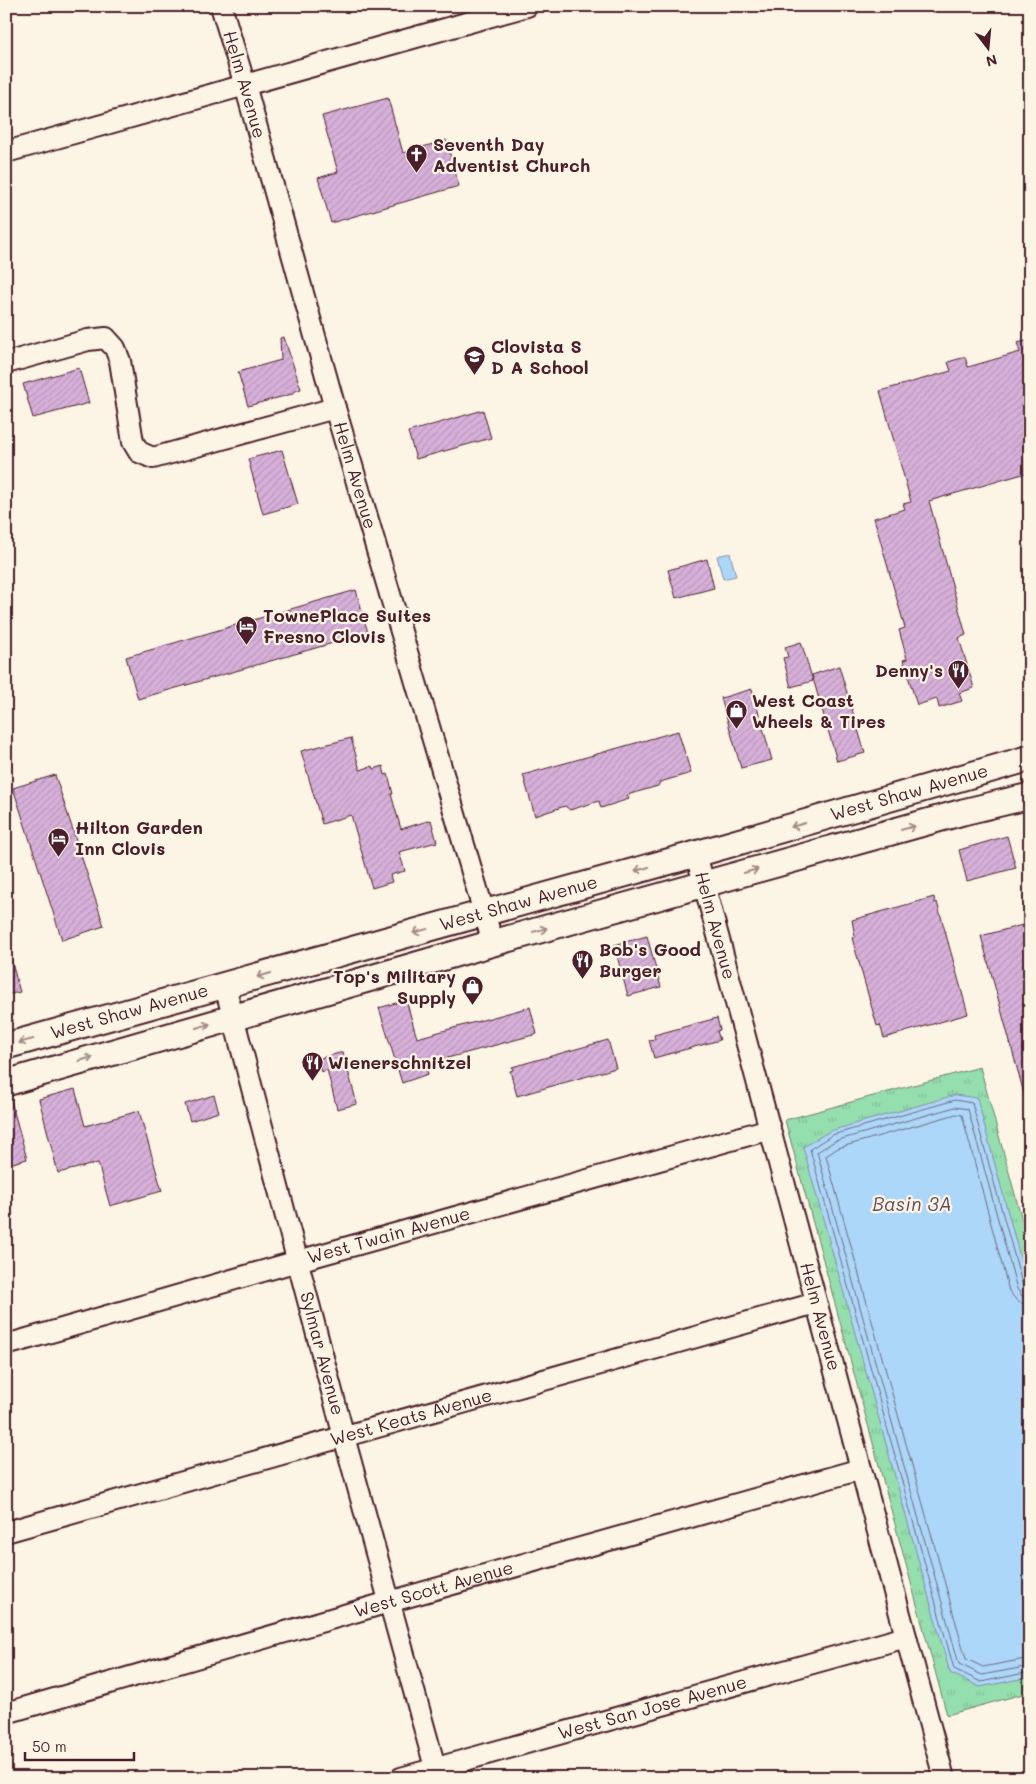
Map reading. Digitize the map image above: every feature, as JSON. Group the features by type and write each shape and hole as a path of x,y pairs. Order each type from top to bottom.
{"main road":[{"name":"West Shaw Avenue","path":"6,1046 696,854 1030,758"},
{"name":"West Shaw Avenue","path":"6,1083 493,943 964,812 1030,796"}],"street":[{"name":"Helm Avenue","path":"221,6 245,85 335,408 374,534 493,943"},
{"path":"6,152 527,6"},
{"path":"6,363 88,340 106,338 115,348 120,361 133,442 139,452 153,458 335,408"},
{"name":"Helm Avenue","path":"696,854 944,1778"},
{"name":"Sylmar Avenue","path":"225,986 344,1437 436,1773"},
{"name":"West Twain Avenue","path":"6,1345 770,1129"},
{"name":"West Keats Avenue","path":"6,1532 816,1303"},
{"name":"West Scott Avenue","path":"6,1714 390,1602 861,1469"},
{"name":"West San Jose Avenue","path":"401,1778 436,1773 906,1637"}],"green space":[{"name":"Basin 3A","path":"980,1067 1030,1249 1030,1692 947,1715 785,1120"}],"water":[{"path":"730,553 736,576 723,579 717,556"},
{"name":"Basin 3A","path":"955,1095 977,1098 1030,1294 1030,1677 980,1687 950,1673 803,1147 830,1131"}],"building":[{"path":"388,98 403,153 446,140 459,186 331,223 318,178 338,172 322,116"},
{"path":"284,337 301,389 292,394 248,406 238,372 281,360 280,338"},
{"path":"1030,340 1030,472 929,501 966,635 959,638 974,688 959,693 962,701 939,708 937,699 917,705 903,660 907,659 899,630 905,628 874,518 905,509 903,504 911,502 880,391 951,371 948,362 965,357 968,367 1020,352 1017,343"},
{"path":"79,368 89,403 33,418 23,384"},
{"path":"483,410 491,438 416,459 408,432"},
{"path":"282,450 298,504 263,514 248,459"},
{"path":"707,559 714,588 676,598 668,570"},
{"name":"TownePlace Suites Fresno Clovis","path":"356,590 368,633 138,699 126,657"},
{"path":"801,642 813,681 791,687 783,658 788,657 785,647"},
{"path":"839,666 865,753 837,761 812,675"},
{"path":"752,689 772,760 741,768 721,698"},
{"path":"678,731 691,773 660,782 658,786 627,795 629,799 601,808 599,801 570,810 565,806 535,816 523,775"},
{"path":"351,738 360,770 373,766 374,769 383,766 385,775 388,774 393,794 391,794 401,829 431,820 437,842 399,852 405,871 390,875 392,882 372,888 351,815 322,824 301,751"},
{"name":"Hilton Garden Inn Clovis","path":"55,775 104,926 62,940 13,788"},
{"path":"1007,836 1016,868 967,881 959,850"},
{"path":"934,897 968,1014 884,1038 880,1025 877,1026 852,938 855,937 852,920"},
{"path":"1030,923 1030,1101 1026,1101 981,936"},
{"path":"647,936 661,987 628,996 614,945"},
{"path":"10,956 20,992 6,995 6,957"},
{"path":"406,1000 417,1038 530,1007 537,1034 425,1064 428,1074 402,1083 379,1008"},
{"path":"717,1018 720,1030 717,1031 720,1040 654,1058 649,1040 655,1039 654,1035"},
{"path":"608,1040 616,1068 517,1096 510,1071 513,1070 512,1067"},
{"path":"343,1052 357,1104 337,1109 327,1070 321,1072 317,1059"},
{"path":"75,1089 85,1126 139,1111 162,1191 110,1206 98,1163 58,1173 39,1099"},
{"path":"214,1095 219,1112 190,1121 185,1104"},
{"path":"6,1097 10,1097 27,1159 6,1165"}],"place":[{"name":"Seventh Day Adventist Church","path":"417,174"},
{"name":"Clovista S D A School","path":"475,376"},
{"name":"TownePlace Suites Fresno Clovis","path":"247,645"},
{"name":"Denny's","path":"959,690"},
{"name":"West Coast Wheels & Tires","path":"736,730"},
{"name":"Hilton Garden Inn Clovis","path":"59,857"},
{"name":"Bob's Good Burger","path":"583,979"},
{"name":"Top's Military Supply","path":"472,1006"},
{"name":"Wienerschnitzel","path":"312,1082"}]}
